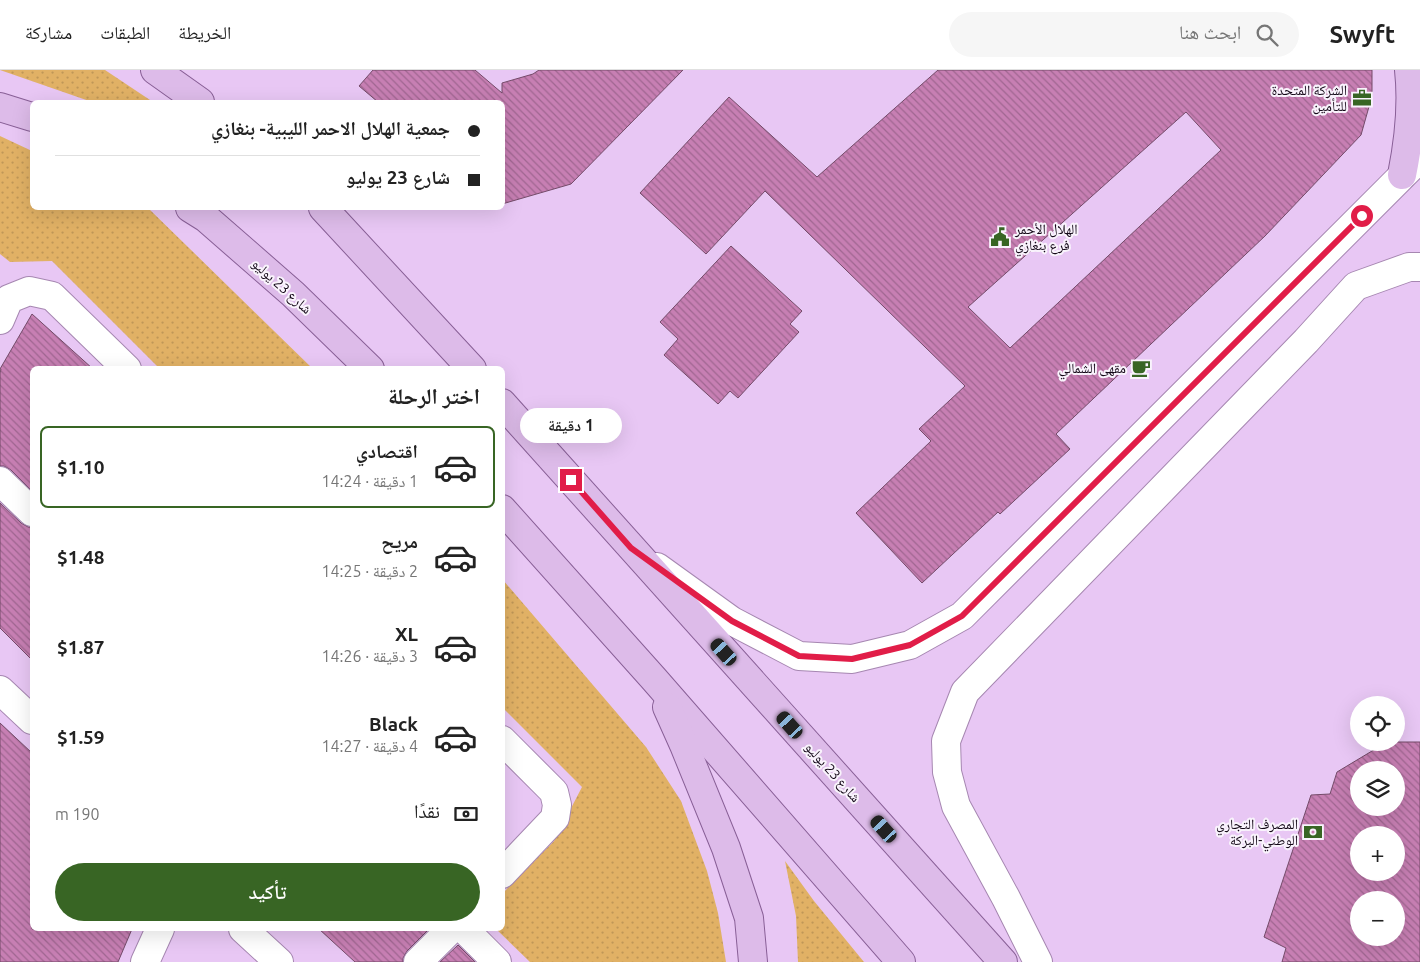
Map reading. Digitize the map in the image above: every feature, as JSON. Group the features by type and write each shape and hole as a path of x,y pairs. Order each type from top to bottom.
{"main road":[{"path":"155,70 197,100"},
{"path":"1409,70 1411,167"},
{"path":"0,107 30,116"},
{"name":"شارع 23 يوليو","path":"193,210 206,218 293,294 367,366"},
{"path":"325,210 469,366"},
{"name":"شارع 23 يوليو","path":"505,406 1003,962"},
{"path":"505,512 654,679 901,962"},
{"path":"654,679 684,745 726,848 749,918 753,962"}],"street":[{"path":"631,548 732,621 799,656 852,659 910,645 962,616 1411,167"},
{"path":"1038,962 956,806 951,789 947,772 946,742 966,692 1306,341 1356,286 1408,267 1420,266"},
{"path":"0,320 9,299 28,291 52,296 124,366"},
{"path":"0,481 30,510"},
{"path":"0,690 30,718"},
{"path":"505,743 554,792 557,805 555,818 505,871"},
{"path":"145,962 159,931"},
{"path":"245,931 279,962"},
{"path":"418,962 449,931"},
{"path":"466,931 497,962"}],"shaded area":[{"path":"0,70 105,70 150,100 86,100"},
{"path":"0,136 30,150 30,210 150,210 310,366 157,366 52,261 10,262 0,254"},
{"path":"505,582 646,747 681,801 707,871 718,913 726,962 530,962 498,931 505,931 505,891 554,841 582,787 505,710"},
{"path":"785,861 814,901 864,962 798,962 796,916"}],"building":[{"path":"373,70 475,70 502,93 502,83 533,74 539,70 683,70 571,184 505,203 505,100 376,100 359,86"},
{"path":"938,70 1372,70 1372,96 1361,135 1265,236 1056,434 1070,449 1000,514 998,512 922,583 856,513 931,441 919,429 965,386 765,191 706,254 640,193 729,97 817,177","holes":["1186,112 1221,150 1010,348 968,307"]},
{"path":"731,246 802,311 790,324 799,332 738,398 730,391 718,404 664,355 678,339 660,322"},
{"path":"32,314 90,366 30,366 30,489 11,470 0,466 0,369"},
{"path":"0,503 21,523 30,527 30,658 0,628"},
{"path":"0,723 30,751 30,931 131,931 118,962 0,962"},
{"path":"1405,742 1420,742 1420,962 1282,962 1286,948 1264,937 1311,795 1330,794 1337,772 1350,764 1350,816 1405,816 1405,761 1355,761 1372,751 1405,751"},
{"path":"321,931 427,931 407,951 403,962 355,962"},
{"path":"458,945 475,962 440,962"}],"place":[{"name":"الشركة المتحدة للتأمين","path":"1362,98"},
{"name":"الهلال الأحمر فرع بنغازي","path":"1000,237"},
{"name":"مقهى الشمالي","path":"1141,368"},
{"name":"المصرف التجاري الوطني-البركة","path":"1313,832"}],"route":[{"path":"571,480 631,548 732,621 799,656 852,659 910,645 962,616 1362,216"}]}
